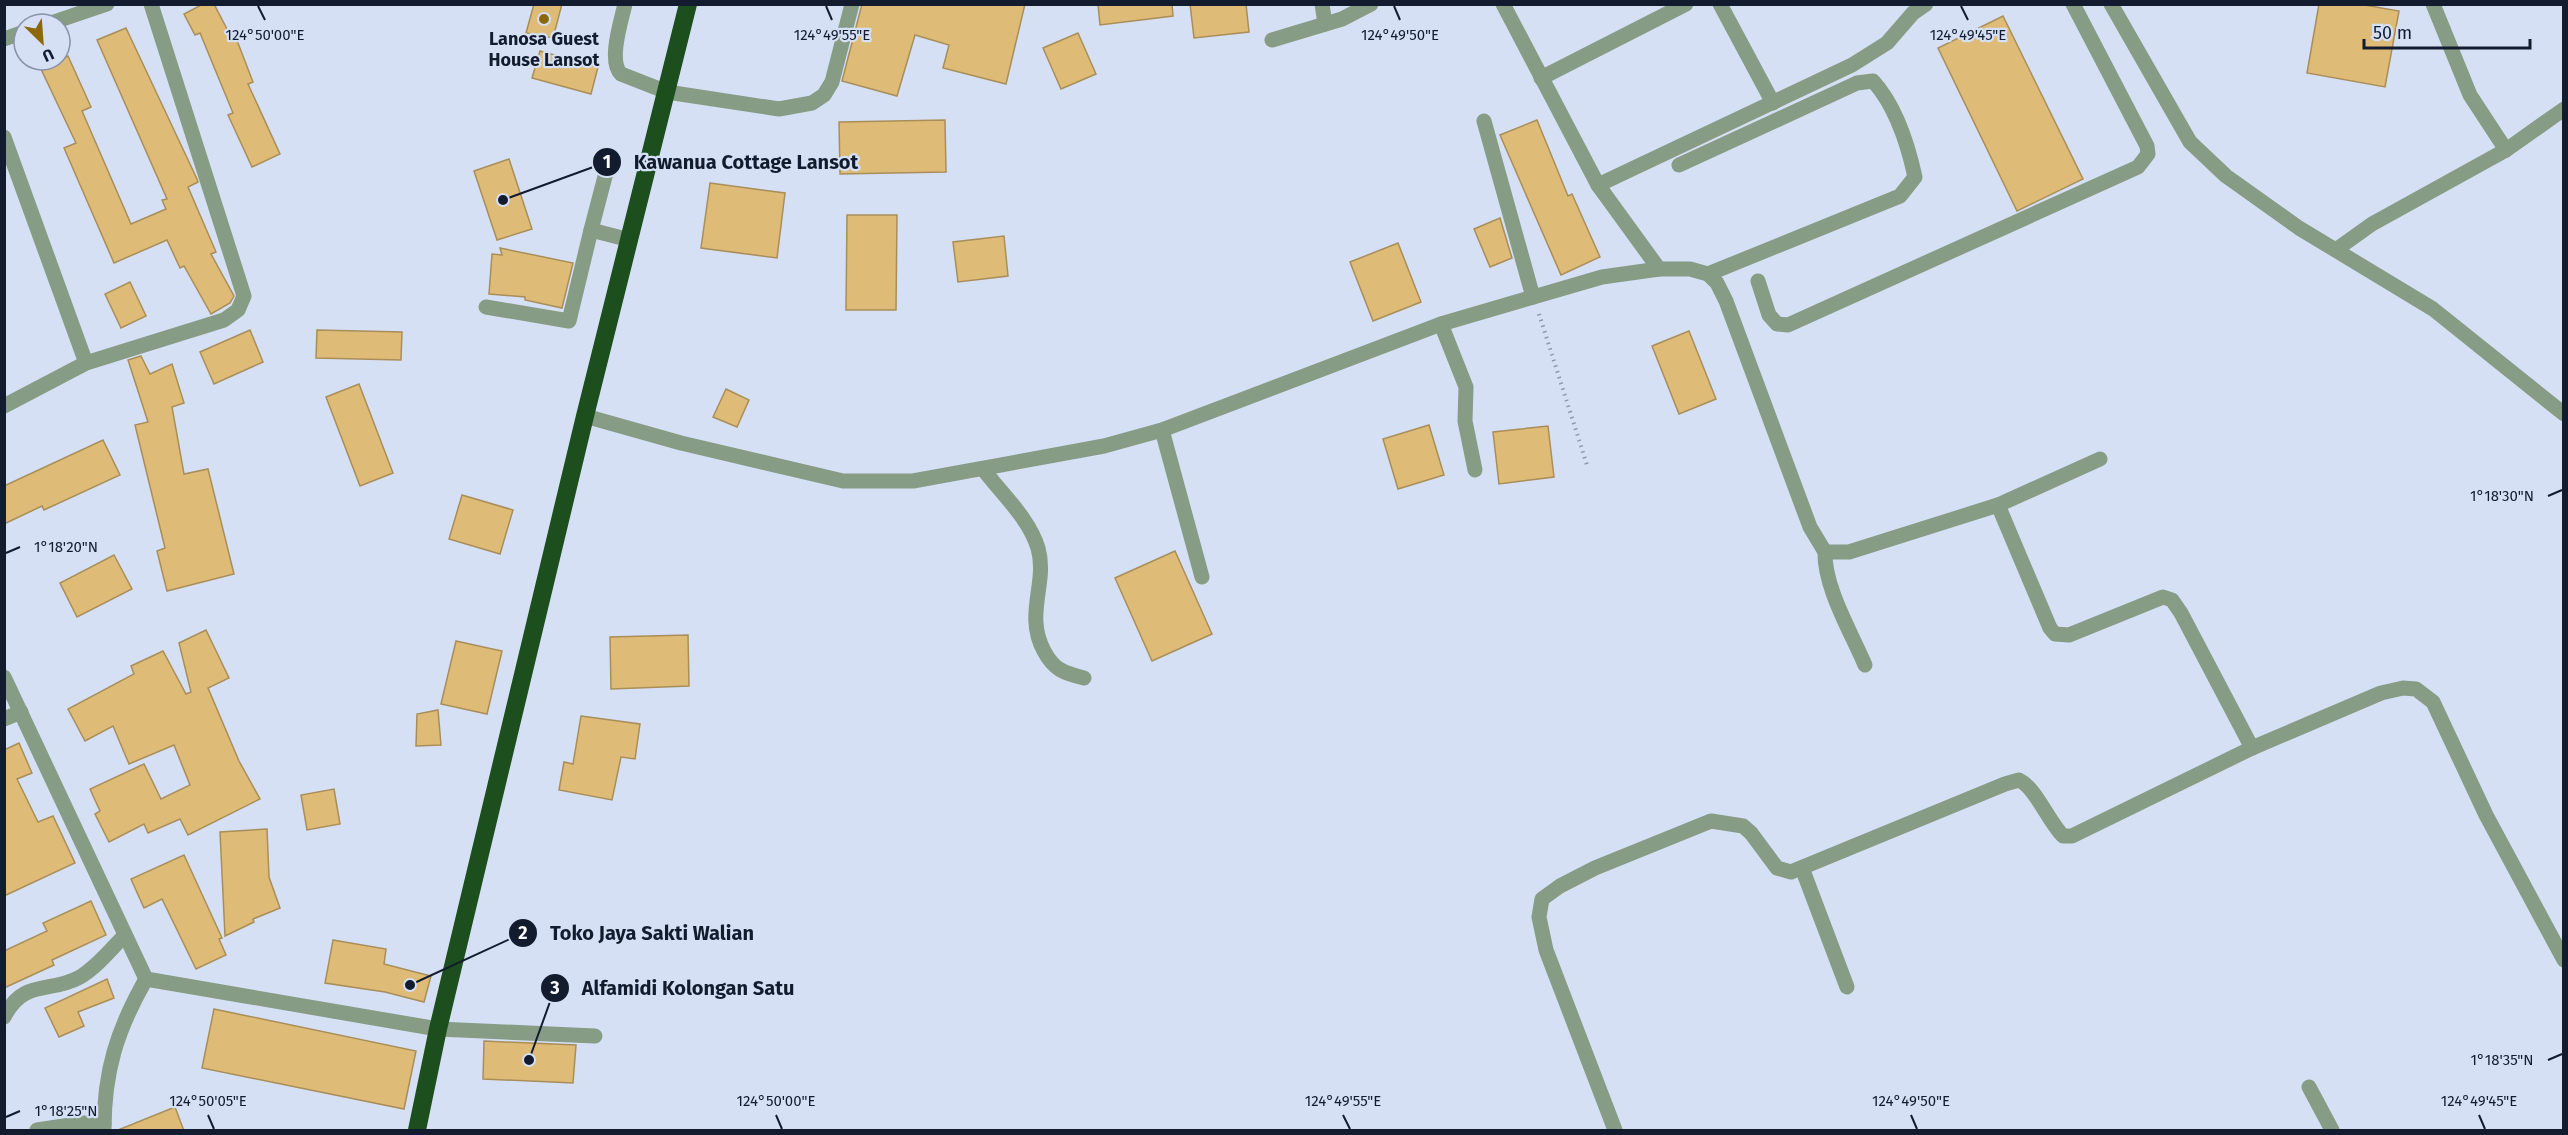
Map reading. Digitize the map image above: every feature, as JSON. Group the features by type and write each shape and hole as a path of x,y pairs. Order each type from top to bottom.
{"highway":[{"path":"417,1131 438,1029 585,416 688,4"}],"street":[{"path":"72,16 107,4"},
{"path":"4,406 86,363 224,320 238,310 244,297 151,4"},
{"path":"625,4 614,57 616,69 626,77 667,92 779,109 812,103 824,95 832,82 852,4"},
{"path":"1322,4 1325,24"},
{"path":"1272,40 1342,19 1371,4"},
{"path":"1503,4 1598,185 1659,269"},
{"path":"1541,78 1686,4"},
{"path":"1720,4 1773,103"},
{"path":"1598,185 1852,65 1887,43 1913,13 1926,4"},
{"path":"1758,281 1769,315 1777,324 1788,325 2138,167 2148,154 2147,146 2073,4"},
{"path":"2111,4 2190,142 2226,176 2262,203 2433,309 2564,414"},
{"path":"2433,4 2470,95 2506,150"},
{"path":"1679,165 1857,83 1873,81 1884,93 1910,156 1915,177 1900,195 1708,274"},
{"path":"2337,249 2372,225 2506,150 2564,109"},
{"path":"1484,121 1533,297"},
{"path":"5,138 86,363"},
{"path":"486,307 569,321 608,165"},
{"path":"591,230 630,240"},
{"path":"585,416 681,444 843,481 913,481 1104,446 1162,430 1441,324 1602,277 1659,269 1690,269 1708,274 1717,283 1726,301 1810,527 1825,552 1825,565 1830,583 1865,665"},
{"path":"1441,324 1466,387 1465,421 1475,470"},
{"path":"1162,430 1202,577"},
{"path":"1825,552 1849,552 1998,505 2100,459"},
{"path":"982,469 1031,530 1039,550 1035,629 1042,648 1051,664 1063,673 1084,678"},
{"path":"1998,505 2050,628 2055,634 2069,635 2163,597 2172,600 2253,748"},
{"path":"4,677 146,979"},
{"path":"1615,1131 1546,950 1539,917 1542,899 1560,886 1595,868 1711,821 1743,826 1777,868 1791,872 2019,780 2028,786 2053,826 2063,836 2072,836 2253,748 2381,693 2403,688 2416,688 2433,702 2486,815 2564,960"},
{"path":"4,719 21,712"},
{"path":"1802,868 1846,987"},
{"path":"4,1017 22,994 68,982 86,973 125,935"},
{"path":"146,979 438,1029 596,1036"},
{"path":"37,1131 84,1123 104,1128 108,1071 115,1045 127,1013 146,979"},
{"path":"2309,1087 2332,1131"}],"path":[{"path":"1533,297 1587,465"}],"building":[{"path":"203,4 214,4 228,31 233,30 253,82 248,84 280,154 252,167 228,115 233,113 200,33 195,35 184,14"},
{"name":"Lanosa Guest House Lansot","path":"534,4 562,4 553,38 526,33"},
{"path":"862,4 1025,4 1006,84 943,68 949,45 915,35 897,96 842,81"},
{"path":"1098,4 1172,4 1173,16 1100,25"},
{"path":"1190,4 1246,4 1249,32 1194,38"},
{"path":"2319,4 2359,4 2399,11 2385,87 2307,73"},
{"path":"2003,16 2083,179 2017,211 1938,48"},
{"path":"126,28 197,179 198,182 188,187 216,252 211,254 234,296 230,303 211,314 184,266 180,268 167,240 114,263 64,148 76,143 42,72 72,72 72,65 91,107 82,111 131,224 166,209 162,200 167,199 97,40"},
{"path":"1078,33 1096,74 1061,89 1043,48"},
{"path":"540,51 598,67 591,94 532,78"},
{"path":"945,120 946,172 840,174 839,122"},
{"path":"1537,120 1568,196 1572,194 1600,257 1561,275 1500,135"},
{"path":"509,159 532,229 497,240 474,171"},
{"path":"710,183 785,193 777,258 701,248"},
{"path":"847,215 897,215 896,310 846,310"},
{"path":"1500,218 1512,258 1490,267 1474,229"},
{"path":"1004,236 1008,276 958,282 953,242"},
{"path":"1398,243 1421,302 1373,321 1350,262"},
{"path":"500,248 573,263 562,308 525,300 525,297 489,294 492,254 502,255"},
{"path":"130,282 146,316 121,328 105,294"},
{"path":"250,330 263,362 214,384 200,352"},
{"path":"317,330 402,332 401,360 316,358"},
{"path":"1689,331 1716,399 1679,414 1652,346"},
{"path":"141,356 150,374 172,364 184,403 172,407 184,474 208,469 234,574 167,591 157,551 165,548 135,425 148,422 128,360"},
{"path":"359,384 393,473 360,486 326,397"},
{"path":"726,389 749,400 737,427 713,417"},
{"path":"1429,425 1444,475 1398,489 1383,439"},
{"path":"1548,426 1554,477 1499,484 1493,432"},
{"path":"103,440 120,475 44,510 42,506 4,524 4,486"},
{"path":"462,495 513,510 500,554 449,539"},
{"path":"1175,551 1212,634 1152,661 1115,578"},
{"path":"114,555 132,589 77,617 60,583"},
{"path":"206,630 229,678 208,688 239,761 260,799 188,835 180,819 148,833 144,824 109,842 95,814 100,811 90,789 144,764 161,799 190,785 174,745 129,764 113,726 85,741 68,709 134,674 131,666 163,651 186,694 191,692 179,643"},
{"path":"688,635 689,686 611,689 610,637"},
{"path":"456,641 502,651 487,714 441,704"},
{"path":"438,710 441,745 416,746 417,714"},
{"path":"581,716 640,724 635,759 621,757 612,800 559,790 564,762 573,764"},
{"path":"19,743 32,773 17,779 38,822 53,816 75,863 4,896 4,750"},
{"path":"334,789 340,824 307,830 301,795"},
{"path":"267,829 269,877 280,908 253,919 254,922 225,936 220,832"},
{"path":"184,855 222,938 219,939 226,955 196,969 162,899 144,908 131,879"},
{"path":"91,901 106,935 52,960 54,965 4,988 4,951 47,931 43,923"},
{"path":"333,940 386,949 384,964 431,976 424,1002 385,992 325,983"},
{"path":"107,979 114,998 78,1012 84,1026 59,1037 45,1008"},
{"path":"214,1009 416,1051 404,1109 202,1068"},
{"path":"484,1041 576,1045 573,1083 483,1079"},
{"path":"175,1107 184,1131 118,1131 118,1130"}],"place":[{"name":"Lanosa Guest House Lansot","path":"544,19"},
{"name":"Kawanua Cottage Lansot","path":"503,200"},
{"name":"Toko Jaya Sakti Walian","path":"410,985"},
{"name":"Alfamidi Kolongan Satu","path":"529,1060"}]}
